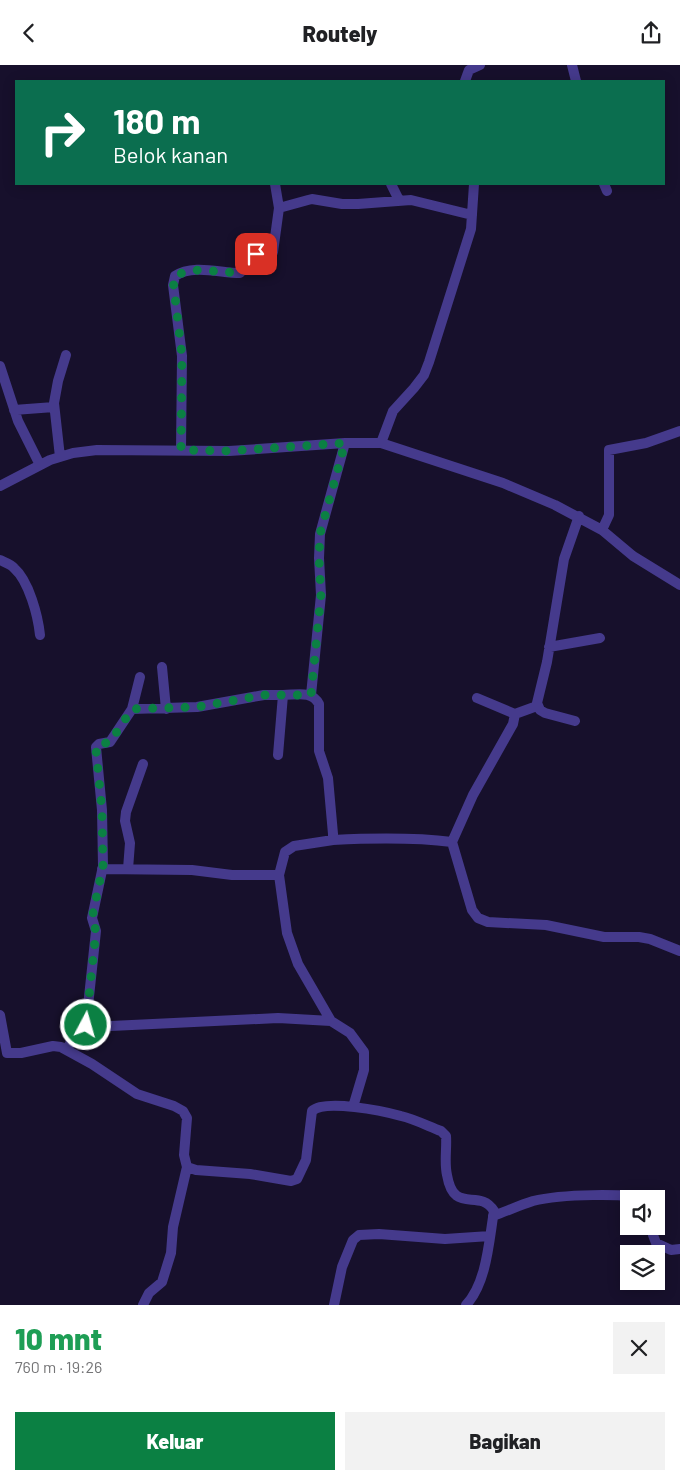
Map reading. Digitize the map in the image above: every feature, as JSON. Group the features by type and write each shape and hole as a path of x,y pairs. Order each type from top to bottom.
{"street":[{"path":"465,80 469,70 480,65"},
{"path":"572,65 576,80"},
{"path":"181,450 182,356 173,280 178,274 198,270 240,273 252,256 256,254 271,255 275,248 279,208 275,185"},
{"path":"392,185 399,200"},
{"path":"381,443 394,411 424,375 471,229 474,185"},
{"path":"279,208 312,199 342,204 399,200 422,201 472,215"},
{"path":"60,457 54,407 58,381 66,355"},
{"path":"0,366 14,410 40,465"},
{"path":"14,410 54,407"},
{"path":"602,530 609,515 609,450 646,443 680,431"},
{"path":"311,695 321,595 320,534 345,443"},
{"path":"0,486 40,465 60,457 73,453 97,450 229,451 345,443 381,443 503,483 579,516 602,530 633,556 678,581"},
{"path":"575,721 546,713 540,710 538,706 564,559 579,516"},
{"path":"0,560 14,567 22,578 37,613 40,635"},
{"path":"549,647 600,638"},
{"path":"162,667 166,709"},
{"path":"86,1025 96,931 92,918 102,869 102,810 96,747 99,744 110,742 132,709 140,677"},
{"path":"132,709 197,707 264,695 311,695 316,697 320,715 319,751 328,778 333,840"},
{"path":"278,755 283,695"},
{"path":"477,698 515,714 538,706"},
{"path":"515,714 513,724 473,795 452,841 472,910 478,918 488,921 546,925 604,937 638,937 650,939 680,951"},
{"path":"128,869 130,843 125,821 126,812 143,764"},
{"path":"353,1107 364,1070 364,1052 350,1033 331,1021 298,964 292,949 287,933 279,875 285,852 294,846 333,840 420,837 452,841"},
{"path":"102,869 192,869 232,875 279,875"},
{"path":"0,1015 3,1053 20,1053 53,1046 67,1049 137,1094 174,1106 183,1111 187,1118 184,1155 187,1167 173,1227 168,1266 162,1281 149,1293 143,1305"},
{"path":"67,1049 78,1028 86,1025 111,1026 278,1018 331,1021"},
{"path":"187,1167 196,1170 250,1174 290,1181 297,1179 306,1160 312,1111 316,1107 353,1107 402,1116 442,1131 446,1135 445,1165 447,1177 455,1195 459,1198 470,1200 483,1200 490,1204 494,1211 485,1264 477,1288 466,1305"},
{"path":"493,1216 531,1201 544,1199 597,1196 620,1197"},
{"path":"334,1305 342,1267 353,1240 359,1235 366,1233 445,1239 490,1236"},
{"path":"653,1235 656,1243 672,1250 680,1249"}],"route":[{"path":"86,1025 96,931 92,918 103,866 102,810 97,775 97,745 107,744 112,740 132,709 197,707 264,695 311,695 321,595 320,534 345,443 229,451 181,450 182,356 173,280 178,274 198,270 240,273 249,258 256,254"}]}
